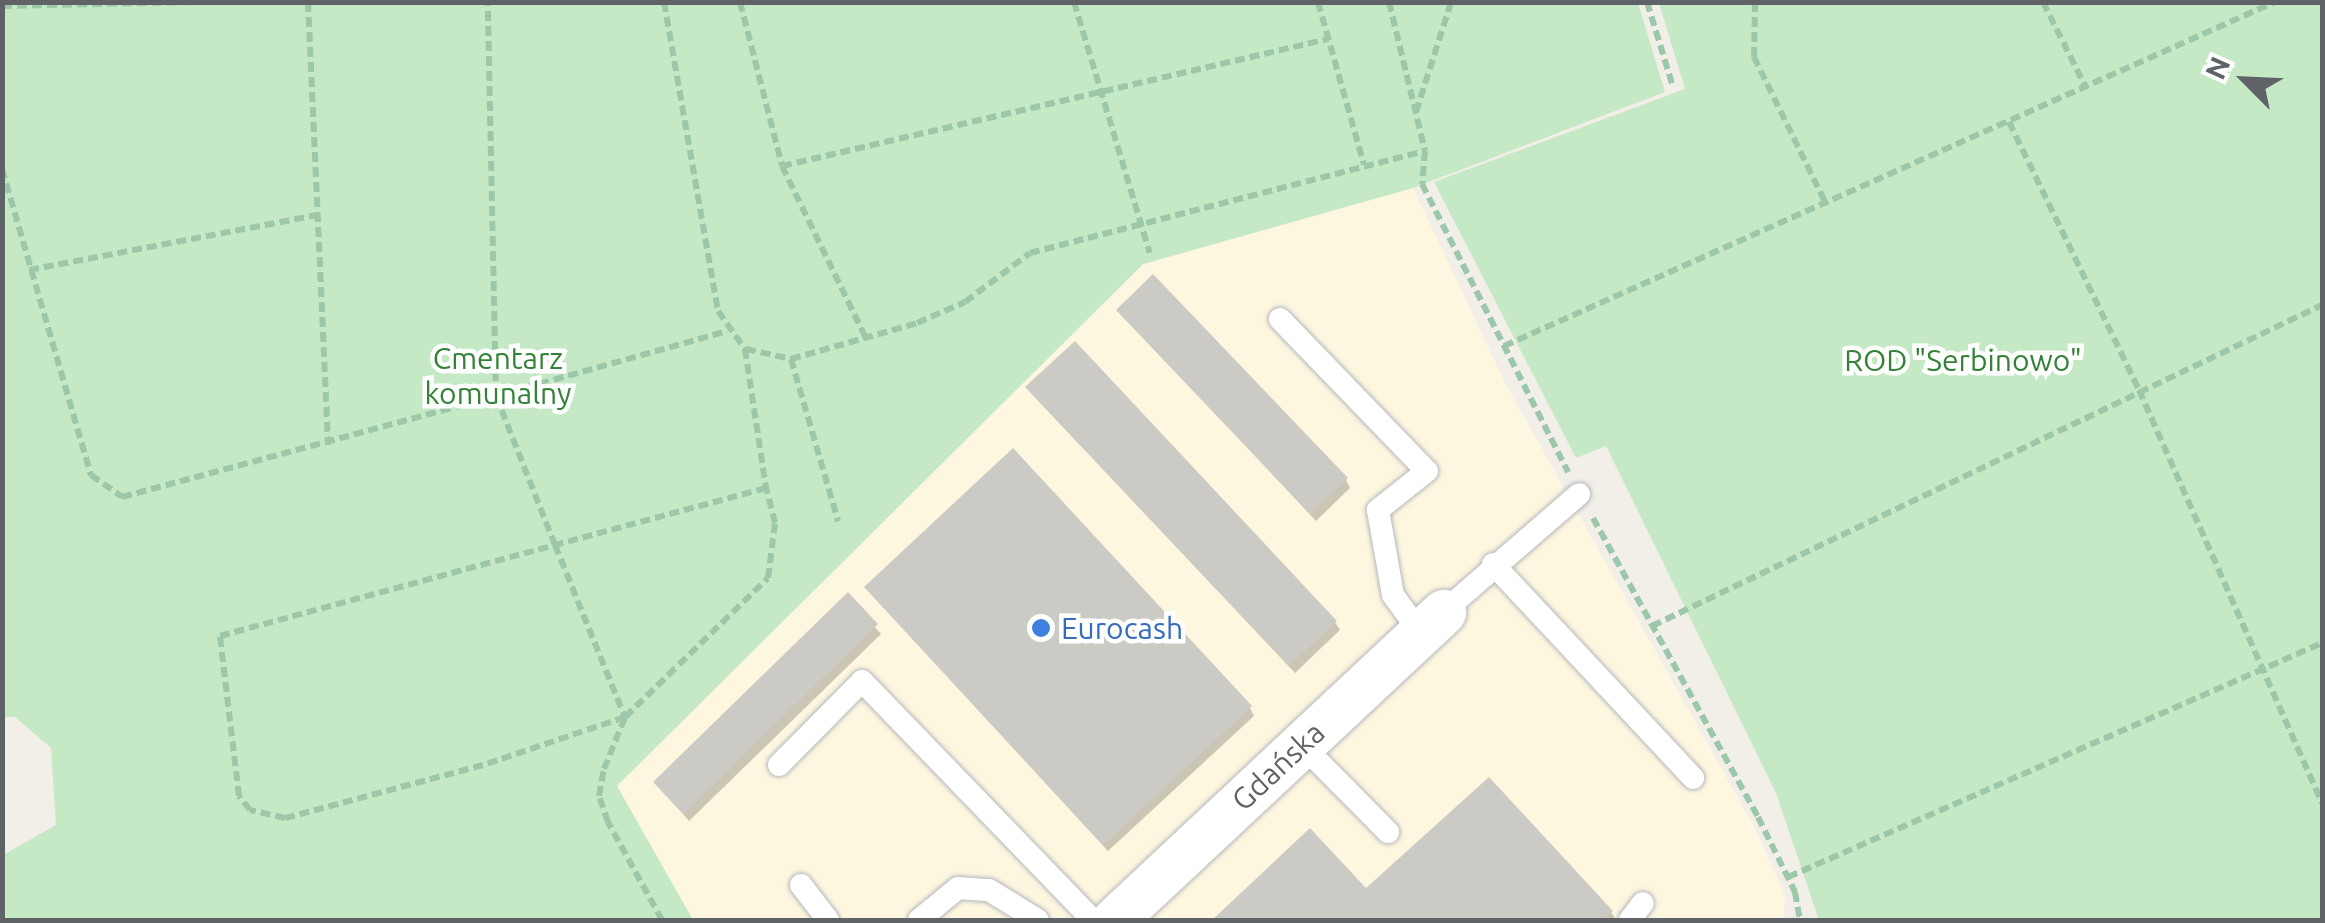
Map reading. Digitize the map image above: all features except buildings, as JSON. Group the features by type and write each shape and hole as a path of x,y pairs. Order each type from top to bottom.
{"street":[{"name":"Gdańska","path":"1114,920 1431,622"}],"lane":[{"path":"1280,319 1427,471 1378,510 1393,595 1431,622 1579,494"},
{"path":"1494,564 1693,778"},
{"path":"778,765 862,682 1093,920"},
{"path":"1301,744 1388,832"},
{"path":"801,885 828,920"},
{"path":"919,920 958,888 989,890 1038,920"}],"path":[{"path":"2,6 194,2"},
{"path":"308,2 328,445"},
{"path":"488,2 496,396 626,718"},
{"path":"664,2 727,331 745,349 791,360 964,302 1030,253 1425,151"},
{"path":"740,2 782,166 866,338"},
{"path":"1074,2 1150,252"},
{"path":"1318,2 1364,165"},
{"path":"1389,2 1425,151 1422,184 1579,494 1788,877 1800,920"},
{"path":"1416,113 1451,2"},
{"path":"1647,2 1672,84"},
{"path":"1756,2 1754,57 1826,204"},
{"path":"2043,2 2086,88"},
{"path":"1504,346 2276,2"},
{"path":"782,166 1328,39"},
{"path":"2009,122 2138,390 2322,803"},
{"path":"2,169 91,475 105,488 139,496 727,331"},
{"path":"29,270 316,214"},
{"path":"1652,626 2322,305"},
{"path":"662,920 599,796 626,718 768,578 775,523 745,349"},
{"path":"791,360 838,520"},
{"path":"626,718 285,818 250,810 239,796 220,636 766,488"},
{"path":"1788,877 2322,643"}],"shaded area":[{"path":"1413,188 1505,383 1753,825 1785,895 1784,920 693,920 617,786 1144,264"}],"green space":[{"name":"Cmentarz komunalny","path":"3,2 1638,3 1665,92 1413,188 1143,264 617,786 693,920 3,920 3,855 56,825 51,748 15,717 3,717"},
{"name":"ROD \"Serbinowo\"","path":"1659,3 2322,3 2322,920 1819,920 1776,793 1606,446 1576,458 1434,182 1685,89"}],"place":[{"name":"Eurocash","path":"1041,628"}]}
